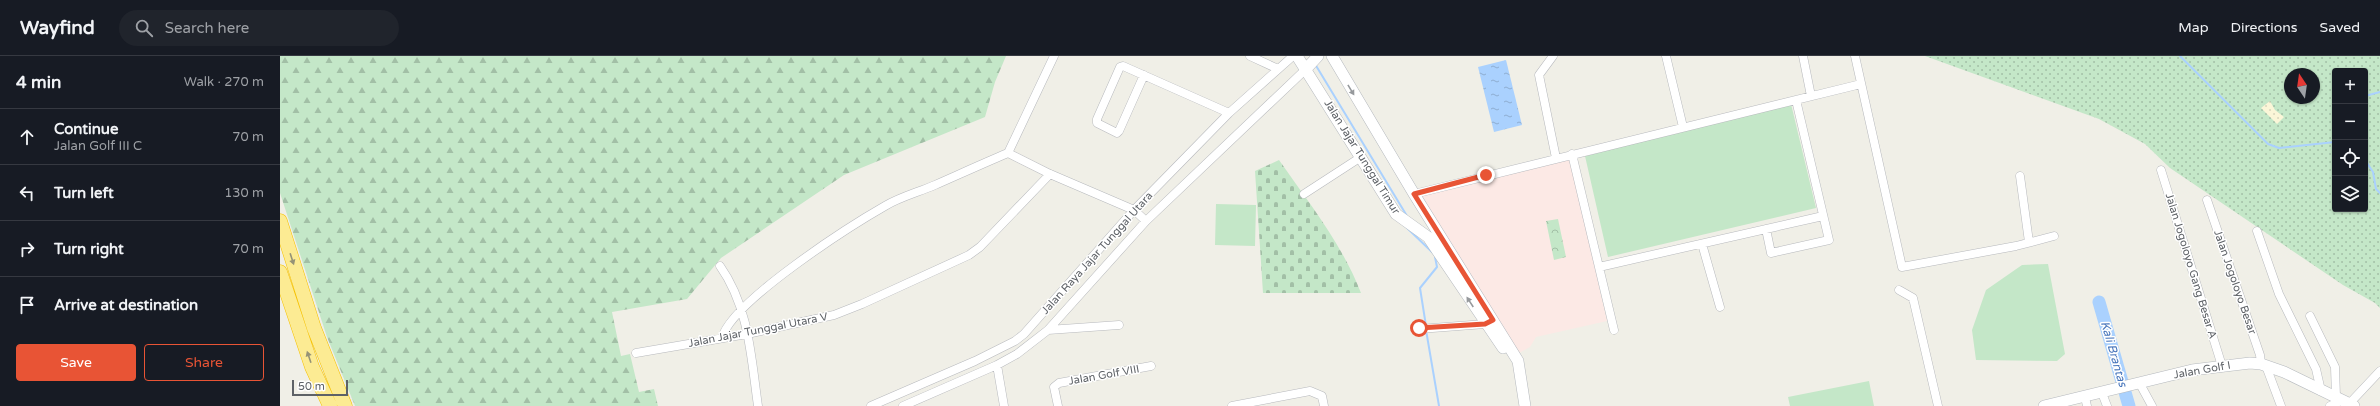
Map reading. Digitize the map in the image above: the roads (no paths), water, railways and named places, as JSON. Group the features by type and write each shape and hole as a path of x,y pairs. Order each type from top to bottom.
{"highway":[{"path":"280,221 314,328 345,406"},
{"path":"280,272 312,367 330,406"}],"main road":[{"name":"Jalan Jajar Tunggal Timur","path":"1297,56 1308,67 1396,214 1428,237 1518,361 1522,406"},
{"name":"Jalan Raya Jajar Tunggal Utara","path":"1308,67 1318,56"},
{"name":"Jalan Jajar Tunggal Timur","path":"1332,56 1489,322"},
{"name":"Jalan Golf I","path":"2044,406 2086,401 2102,393 2221,364 2263,365 2284,372 2343,403"}],"street":[{"path":"722,338 724,329 742,310 770,285 827,243 886,205 1008,153 1054,56"},
{"path":"1250,56 1278,68"},
{"name":"Jalan Raya Jajar Tunggal Utara","path":"871,406 975,361 1015,341 1024,334 1134,210 1229,114 1293,56"},
{"path":"1553,56 1539,75 1556,158"},
{"path":"1666,56 1683,128"},
{"path":"1803,56 1812,96"},
{"path":"1855,56 1902,267 2054,236"},
{"path":"1144,74 1119,131 1117,132 1097,123 1097,119 1120,67 1124,66 1144,74 1229,114"},
{"name":"Jalan Raya Jajar Tunggal Utara","path":"903,406 997,365 1017,354 1048,330 1146,221 1308,67"},
{"path":"1414,194 1861,84"},
{"path":"1766,229 1772,253 1829,240 1796,100"},
{"path":"1008,153 1050,174 1134,210 1146,221"},
{"path":"1572,154 1614,330"},
{"path":"1304,194 1362,157"},
{"name":"Jalan Jogoloyo Gang Besar A","path":"2161,170 2221,364"},
{"name":"Jalan Jajar Tunggal Utara V","path":"636,354 747,334 834,315 862,304 969,255 980,248 1050,174"},
{"path":"2020,176 2029,242"},
{"name":"Jalan Jogoloyo Besar","path":"2207,200 2263,365 2281,406"},
{"path":"1599,268 1823,216"},
{"path":"2257,231 2278,294 2316,369 2321,391"},
{"path":"1702,244 1720,307"},
{"path":"720,266 732,283 742,310 758,406"},
{"path":"1899,290 1913,298 1938,406"},
{"path":"2310,316 2335,367 2343,403 2380,371"},
{"path":"1419,328 1438,328 1489,322"},
{"path":"1048,330 1119,326"},
{"path":"997,365 1004,406"},
{"name":"Jalan Golf VIII","path":"1058,406 1054,387 1059,383 1151,366"},
{"path":"2140,384 2152,406"},
{"path":"1232,406 1310,391 1322,396 1324,406"},
{"path":"2102,393 2107,406"}],"water":[{"path":"1506,60 1522,125 1494,132 1478,67"}],"waterway":[{"path":"2180,56 2268,144 2279,148 2332,142"},
{"path":"1315,64 1407,216"},
{"path":"2368,95 2380,92"},
{"path":"2368,164 2373,172 2376,189 2380,193"},
{"path":"1405,226 1433,253"},
{"path":"1426,326 1420,288 1437,267 1435,257"},
{"name":"Kali Brantas","path":"2099,302 2129,406"},
{"path":"1426,330 1439,406"}]}
